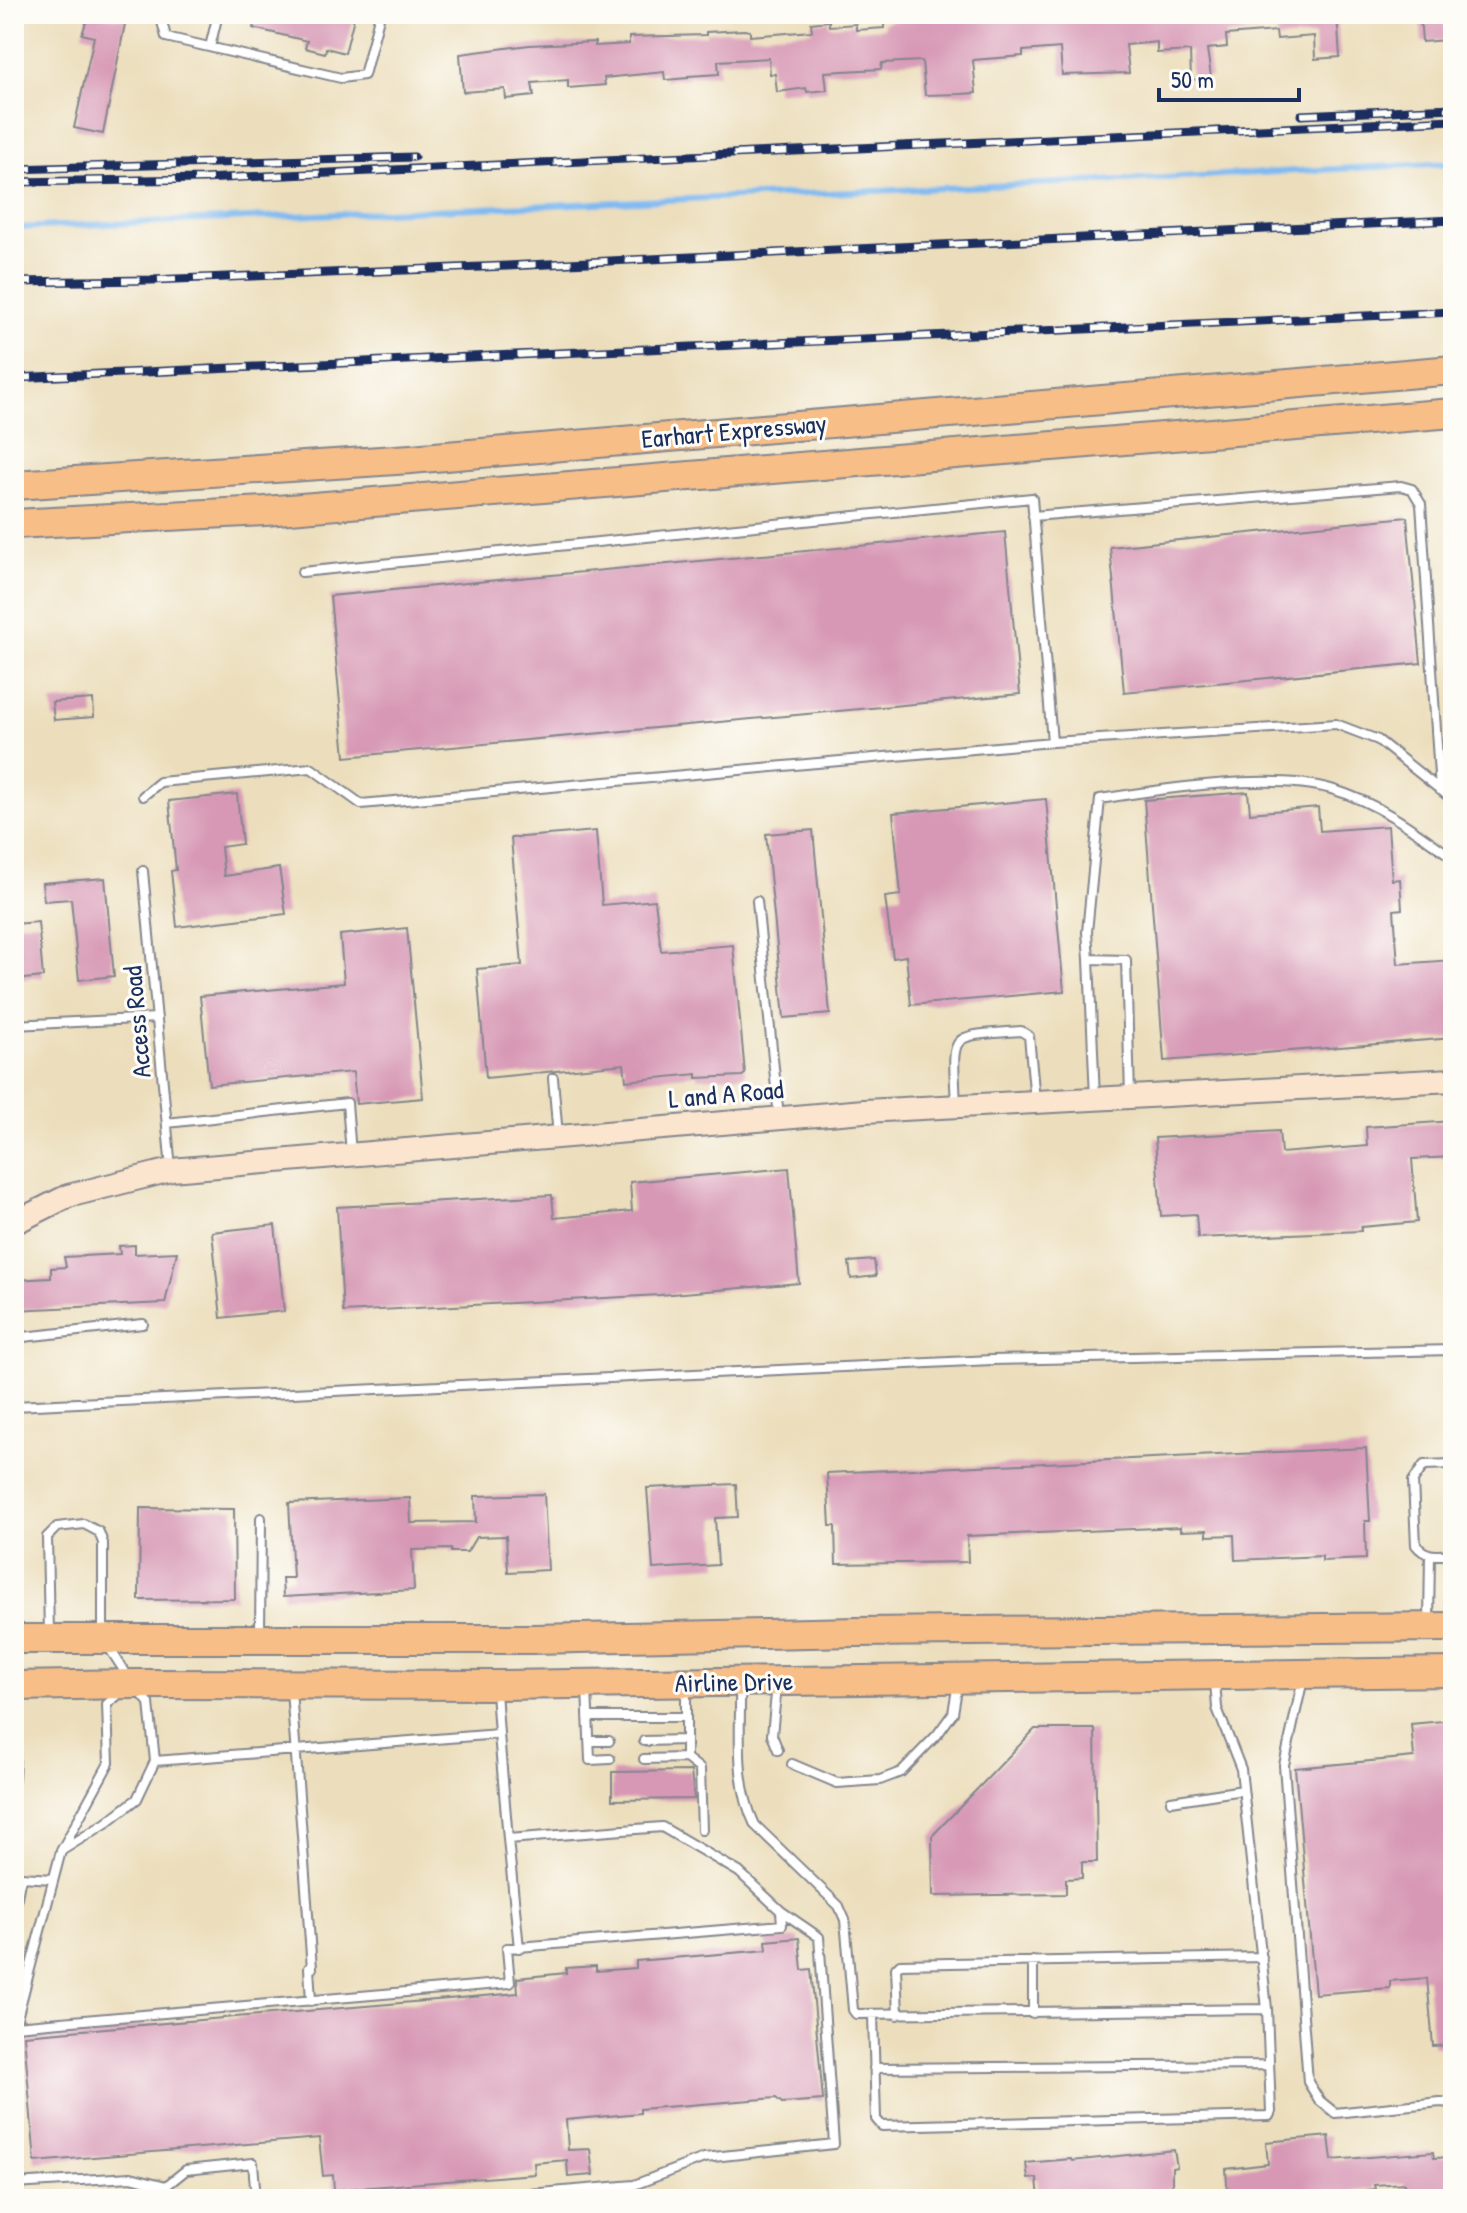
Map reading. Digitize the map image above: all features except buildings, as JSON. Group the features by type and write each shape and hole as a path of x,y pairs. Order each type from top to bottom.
{"highway":[{"name":"Earhart Expressway","path":"14,485 427,457 1453,370"},
{"name":"Earhart Expressway","path":"14,524 265,511 1453,413"},
{"name":"Airline Drive","path":"14,1639 534,1639 1440,1627"},
{"path":"1304,1674 1306,1653 1311,1647 1326,1642 1440,1627"},
{"path":"666,1636 676,1682"},
{"name":"Airline Drive","path":"16,1686 496,1685 1453,1672"}],"street":[{"name":"L and A Road","path":"14,1223 68,1196 171,1170 779,1118 1453,1080"}],"lane":[{"path":"160,14 166,37 341,78 364,75 380,14"},
{"path":"210,47 218,14"},
{"path":"1033,516 1401,486 1412,489 1421,504 1440,790"},
{"path":"302,572 1032,498 1052,742"},
{"path":"143,796 160,782 311,768 361,804 1052,742 1336,724 1378,740 1453,800"},
{"path":"1095,1098 1087,932 1100,799 1147,791 1263,782 1331,788 1368,803 1410,827 1453,858"},
{"name":"Access Road","path":"143,871 171,1170"},
{"path":"757,901 779,1118"},
{"path":"1089,959 1126,960 1131,1096"},
{"path":"14,1025 157,1018"},
{"path":"956,1106 956,1042 964,1036 1021,1031 1029,1036 1035,1102"},
{"path":"553,1078 558,1137"},
{"path":"167,1123 347,1103 351,1155"},
{"path":"14,1338 143,1324"},
{"path":"14,1406 977,1361 1453,1350"},
{"path":"1453,1464 1424,1465 1413,1481 1416,1545 1430,1555 1453,1554"},
{"path":"260,1638 261,1518"},
{"path":"49,1638 47,1537 57,1527 84,1524 99,1532 103,1543 103,1638 149,1703 155,1761 137,1799 61,1851"},
{"path":"1430,1555 1440,1627"},
{"path":"1304,1674 1284,1765 1308,2082 1319,2100 1335,2113 1453,2103"},
{"path":"873,2015 876,2119 882,2126 1264,2118 1271,2112 1267,2009 1243,1790 1239,1761 1217,1708 1215,1675"},
{"path":"792,1764 837,1783 880,1780 901,1772 937,1735 953,1713 959,1678"},
{"path":"740,1681 741,1776 747,1808 755,1825 839,1906 845,1920 853,2010 856,2014 1267,2009"},
{"path":"778,1681 772,1735 778,1750"},
{"path":"676,1682 686,1717 686,1758"},
{"path":"587,1683 590,1760 610,1759"},
{"path":"133,1684 107,1704 109,1763 61,1851 15,2030 510,1983 507,1948 782,1925 781,1911"},
{"path":"291,1685 311,2001"},
{"path":"496,1685 519,1948"},
{"path":"14,1779 16,1686"},
{"path":"588,1717 686,1717"},
{"path":"155,1761 499,1734"},
{"path":"644,1741 686,1740"},
{"path":"589,1741 609,1741"},
{"path":"644,1759 686,1758 700,1769 702,1830"},
{"path":"1171,1801 1243,1790"},
{"path":"469,2199 634,2185 704,2158 834,2144 819,1937 781,1911 739,1872 662,1827 508,1839"},
{"path":"14,1912 18,1876 53,1879"},
{"path":"898,2015 896,1968 900,1964 1262,1957"},
{"path":"1033,1961 1033,2013"},
{"path":"874,2068 1269,2065"},
{"path":"14,2184 131,2177 166,2186 186,2170 253,2163 256,2199"}],"waterway":[{"path":"14,228 1453,163"}],"railway":[{"path":"1301,115 1453,108"},
{"path":"14,182 203,179 1453,120"},
{"path":"14,169 414,157"},
{"path":"14,282 151,280 507,266 1453,220"},
{"path":"14,378 1453,312"}]}
